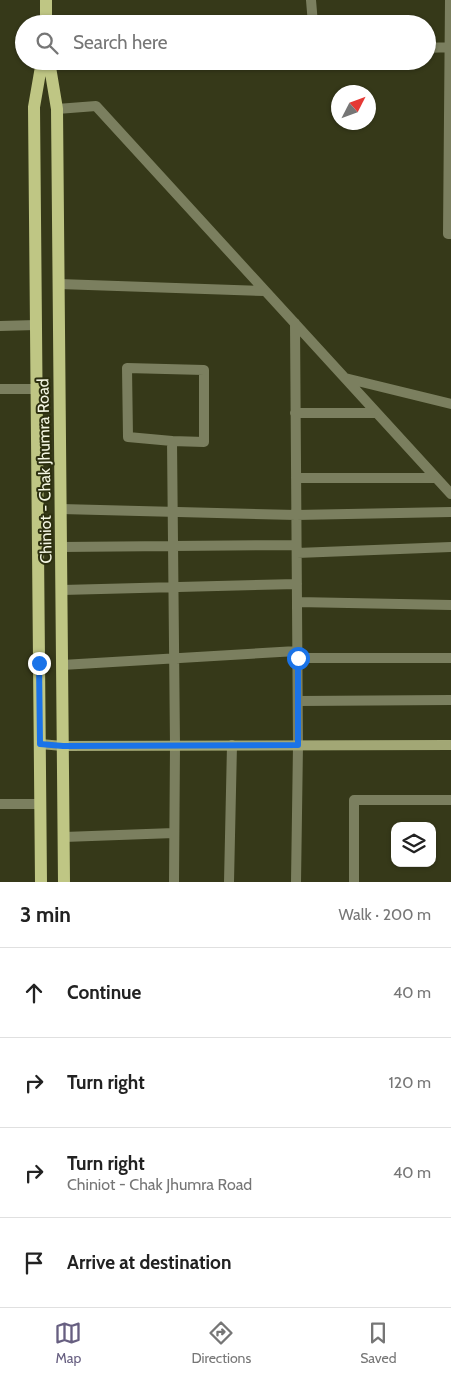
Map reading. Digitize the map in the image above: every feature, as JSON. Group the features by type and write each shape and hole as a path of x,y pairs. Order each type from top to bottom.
{"main road":[{"path":"46,0 46,15"},
{"name":"Chiniot - Chak Jhumra Road","path":"40,70 34,107 41,882"},
{"name":"Chiniot - Chak Jhumra Road","path":"50,70 57,109 64,882"}],"street":[{"path":"311,0 312,15"},
{"path":"450,0 448,234 451,234"},
{"path":"436,48 450,47"},
{"path":"57,109 96,106 451,494"},
{"path":"59,284 265,291"},
{"path":"295,323 298,701 296,882"},
{"path":"0,326 36,325"},
{"path":"127,368 204,370 204,442 172,441 128,437 127,368"},
{"path":"344,378 446,403 451,411"},
{"path":"0,389 37,388"},
{"path":"295,414 377,413"},
{"path":"172,441 175,745 174,882"},
{"path":"296,478 436,478"},
{"path":"61,509 296,515 451,512"},
{"path":"61,548 172,546 297,549 451,547"},
{"path":"62,590 297,584"},
{"path":"297,602 451,605"},
{"path":"62,665 174,657 297,654 451,658"},
{"path":"298,701 451,700"},
{"path":"40,744 63,746 451,744"},
{"path":"229,882 232,744"},
{"path":"354,882 354,800 451,800"},
{"path":"0,804 40,804"},
{"path":"64,837 174,833"}],"route":[{"path":"39,663 40,744 63,746 298,745 298,658"}]}
